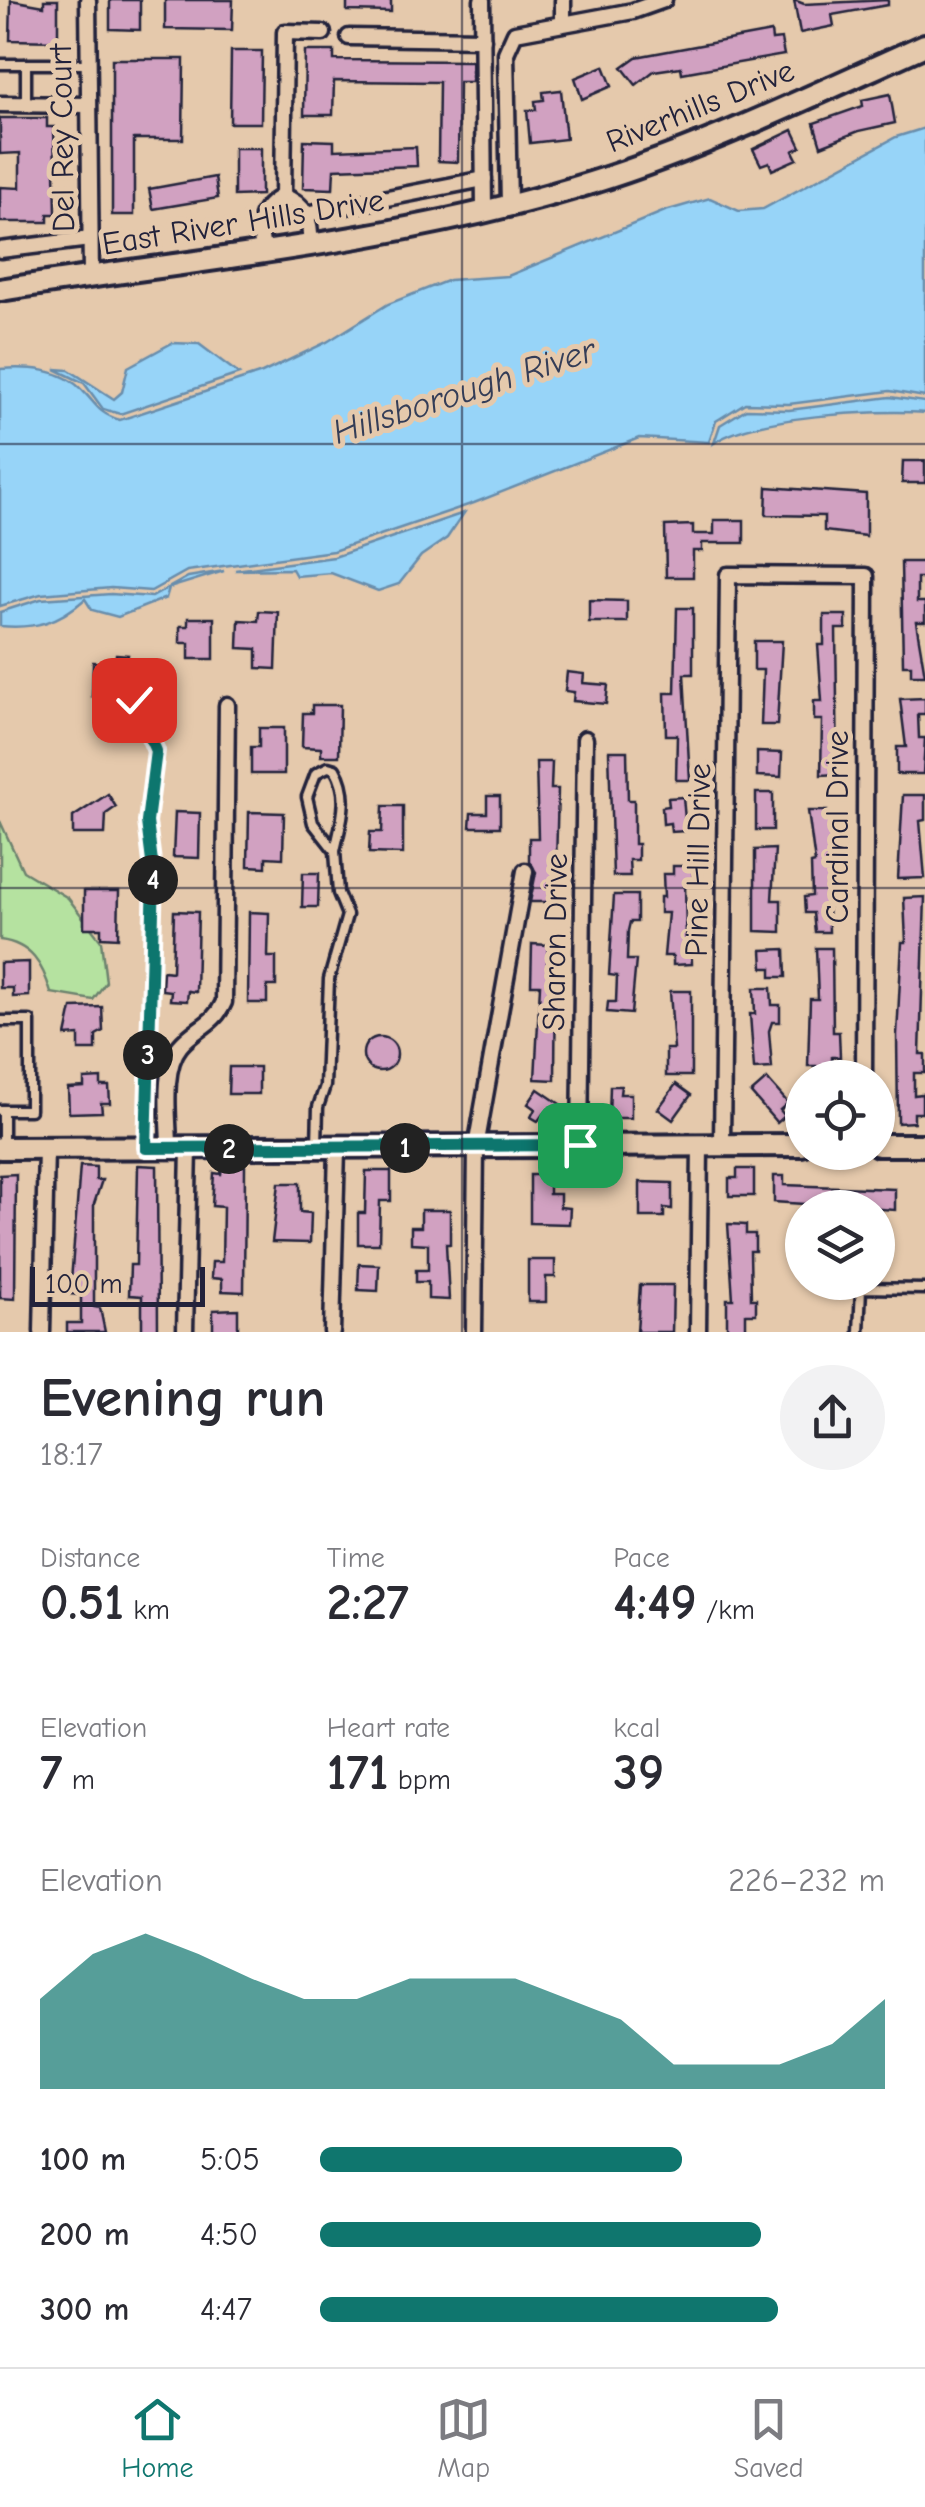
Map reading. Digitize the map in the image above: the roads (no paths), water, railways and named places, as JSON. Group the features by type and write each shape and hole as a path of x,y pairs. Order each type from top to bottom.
{"street":[{"name":"Del Rey Court","path":"88,0 92,276"},
{"path":"482,0 484,180 495,207"},
{"path":"563,0 563,23"},
{"path":"495,207 506,52 515,33 633,11 664,0"},
{"path":"283,196 285,32 323,33"},
{"path":"349,36 483,39"},
{"name":"Riverhills Drive","path":"495,207 574,188 663,156 925,45"},
{"path":"0,104 87,105"},
{"path":"306,214 484,180"},
{"path":"283,196 298,201 306,214 310,243"},
{"path":"264,250 260,220 265,208 283,196"},
{"name":"East River Hills Drive","path":"0,290 310,243 495,207"},
{"path":"0,250 90,239"},
{"name":"Pine Hill Drive","path":"722,1145 728,575 866,576"},
{"name":"Cardinal Drive","path":"864,1060 866,576"},
{"path":"185,1332 174,1057 195,1032 216,1021 224,1002 227,705"},
{"name":"Sharon Drive","path":"580,1145 585,738"},
{"path":"474,1332 476,1147 525,871"},
{"path":"698,1332 700,1145"},
{"path":"2,1148 785,1145"},
{"path":"895,1145 925,1145"},
{"path":"42,1332 46,1148"},
{"path":"327,1149 332,1332"}],"lane":[{"path":"0,64 87,64"},
{"path":"26,64 26,104"},
{"path":"109,702 128,697 134,700 156,751 147,822 154,878 146,1148"},
{"path":"327,1149 318,1107 325,1086 329,979 346,914 338,893 335,851 345,806 344,784 336,769 328,766 316,774 308,798 313,823 335,851"},
{"path":"0,1021 30,1021 30,1110 2,1110 2,1148"},
{"path":"859,1332 861,1288 925,1288"}],"water":[{"name":"Hillsborough River","path":"925,128 925,397 890,391 789,404 745,403 716,421 709,442 639,438 474,503 333,551 187,571 151,591 111,588 41,594 0,606 0,369 55,373 75,383 103,412 120,420 262,373 327,342 388,304 449,280 508,276 665,211 710,198 739,211 763,209 896,137"},
{"path":"172,343 199,344 239,374 120,414 103,409 84,383 55,369 69,370 114,399 122,392 128,367"},
{"path":"890,397 925,402 925,413 877,412 785,421 756,426 714,443 720,425 746,409 789,410"},
{"path":"464,513 447,538 421,556 399,584 378,591 331,573 296,576 292,569 235,570 334,557"},
{"path":"224,571 169,588 166,598 118,617 92,610 85,599 46,623 0,626 0,612 41,599 111,594 152,597 188,577"}]}
